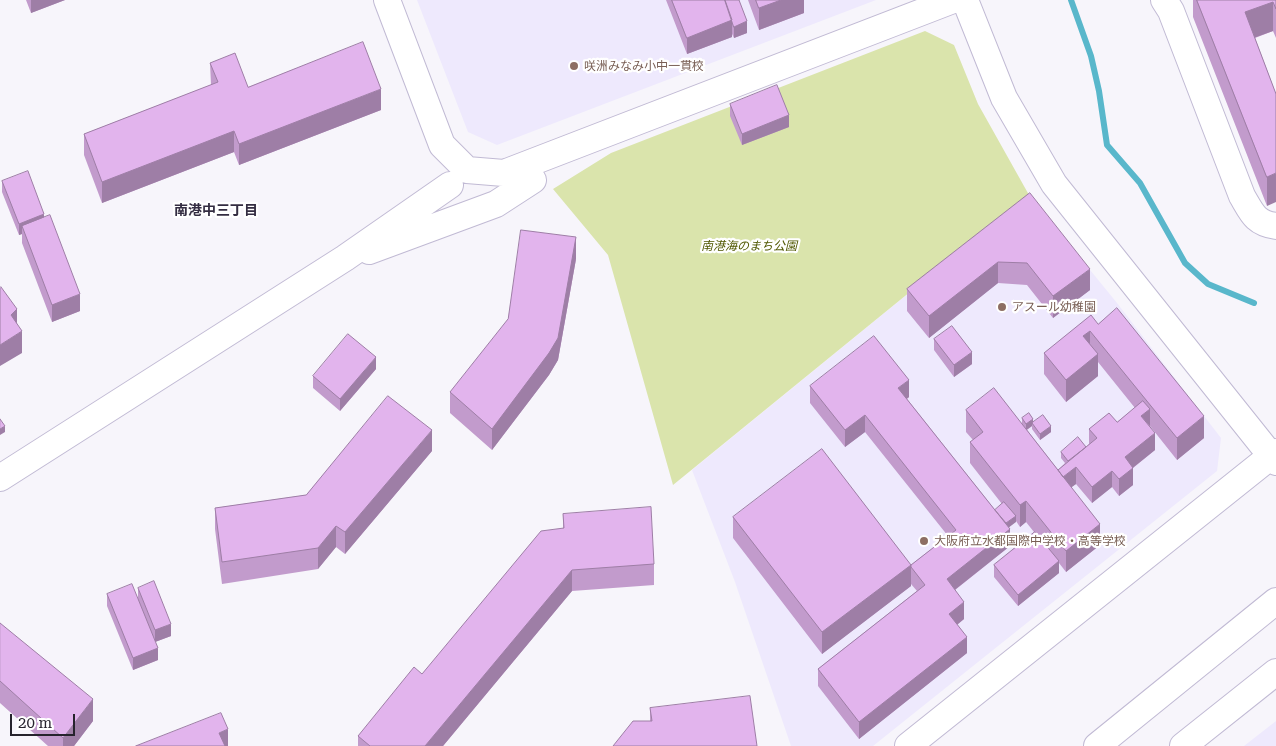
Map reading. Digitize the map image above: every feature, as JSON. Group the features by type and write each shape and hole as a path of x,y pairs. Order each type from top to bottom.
{"street":[{"path":"387,0 442,145 466,170 504,173 953,0"},
{"path":"908,746 1274,457 1054,184 1004,98 965,0"},
{"path":"1164,0 1171,11 1242,196 1251,212 1261,223 1276,226"},
{"path":"345,258 392,244 496,204 533,180"},
{"path":"0,478 345,258 450,185"},
{"path":"1097,746 1276,601"},
{"path":"1183,746 1272,683"}],"shaded area":[{"name":"咲洲みなみ小中一貫校","path":"417,0 876,0 497,145 468,132"},
{"name":"大阪府立水都国際中学校・高等学校","path":"1029,195 1117,303 1221,438 1217,471 873,746 791,746 735,582 692,470"},
{"path":"1276,721 1276,746 1244,746"}],"green space":[{"name":"南港海のまち公園","path":"925,31 954,45 978,104 1029,195 673,485 608,255 553,189 611,153"}],"building":[{"path":"672,0 725,0 732,20 687,38"},
{"path":"725,0 739,0 747,21 734,27"},
{"path":"756,0 781,0 759,8"},
{"path":"1197,0 1276,0 1276,9 1273,2 1245,12 1276,94 1276,173 1267,177"},
{"path":"363,42 381,89 239,144 234,131 102,182 84,134 218,82 210,63 235,53 248,87"},
{"path":"777,85 789,115 742,134 730,104"},
{"path":"28,171 44,214 19,224 2,181"},
{"path":"1030,193 1090,269 1053,296 1027,263 998,262 929,316 907,289"},
{"path":"50,215 80,294 52,305 22,226"},
{"path":"521,230 576,237 558,338 549,353 492,429 450,392 508,319"},
{"path":"0,288 17,309 11,315 22,331 0,345"},
{"path":"1117,308 1204,416 1177,438 1090,331 1083,336 1098,354 1066,380 1044,353 1091,315 1098,324"},
{"path":"952,326 972,352 954,365 934,339"},
{"path":"348,334 376,357 340,399 313,376"},
{"path":"874,336 909,380 898,388 1010,529 947,579 964,602 949,614 967,637 859,722 818,669 925,585 911,565 956,530 865,415 845,430 810,386"},
{"path":"994,388 1100,524 1066,551 1026,501 1020,505 970,442 983,432 966,410"},
{"path":"388,396 432,430 345,532 336,526 318,548 222,562 215,508 306,495"},
{"path":"1143,401 1150,409 1141,416 1155,433 1125,457 1133,468 1119,479 1112,471 1092,487 1076,467 1063,477 1058,470 1097,438 1089,429 1109,413 1117,422"},
{"path":"1029,413 1033,419 1026,424 1022,418"},
{"path":"1043,415 1051,426 1040,434 1032,423"},
{"path":"0,419 5,426 0,429"},
{"path":"1078,437 1086,447 1068,461 1061,452"},
{"path":"822,449 911,565 822,632 733,517"},
{"path":"1004,502 1016,516 1006,523 995,510"},
{"path":"651,507 654,564 572,570 425,746 370,746 358,736 414,667 422,674 541,531 564,528 563,514"},
{"path":"1035,532 1059,561 1018,595 994,565"},
{"path":"154,581 171,624 155,630 138,588"},
{"path":"132,584 158,648 133,658 107,594"},
{"path":"0,623 93,699 63,738 0,681"},
{"path":"750,696 757,746 613,746 633,721 652,721 650,708"},
{"path":"221,713 228,729 219,733 225,746 136,746"}],"waterway":[{"path":"1071,0 1091,56 1099,91 1107,145 1140,183 1185,263 1208,284 1254,303"}],"place":[{"name":"咲洲みなみ小中一貫校","path":"574,66"},
{"name":"アスール幼稚園","path":"1002,307"},
{"name":"大阪府立水都国際中学校・高等学校","path":"924,541"}],"district":[{"name":"南港中三丁目","path":"216,211"}]}
